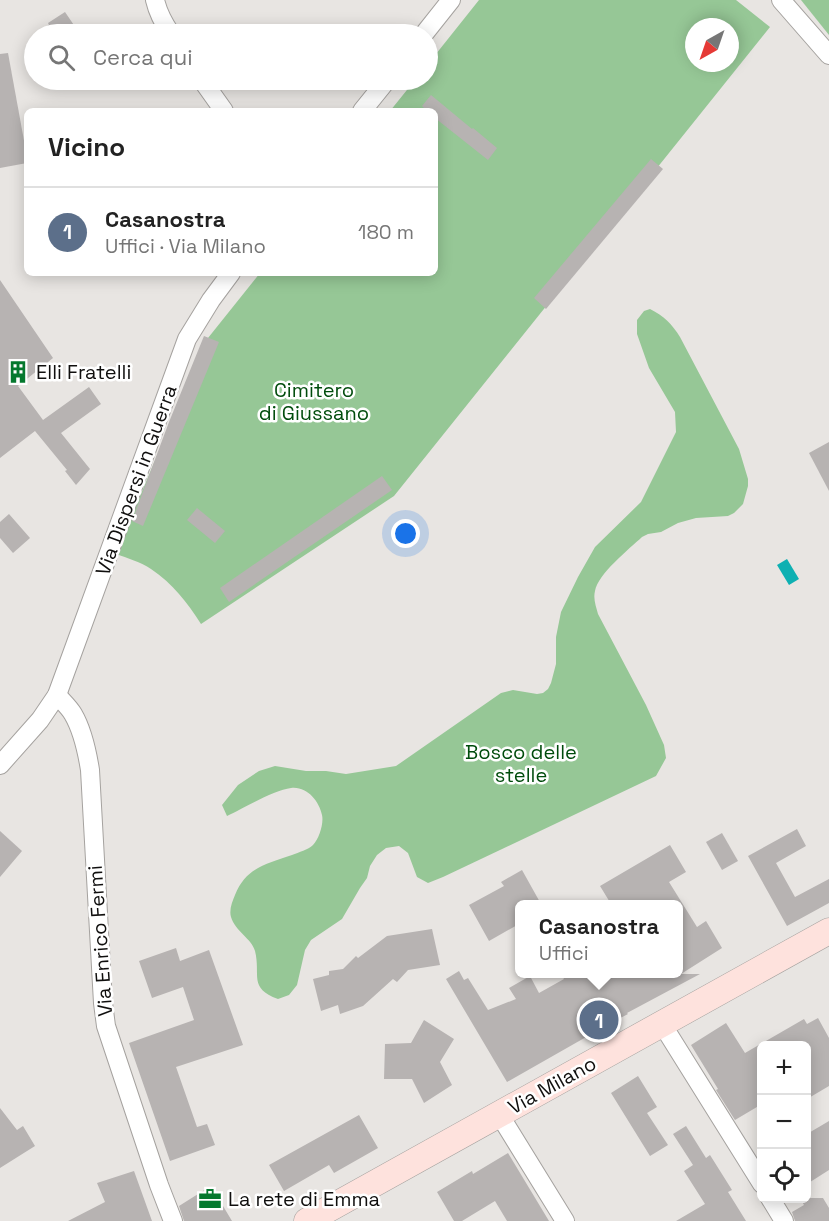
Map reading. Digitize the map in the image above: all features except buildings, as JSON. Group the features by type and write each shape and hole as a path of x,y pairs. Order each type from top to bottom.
{"street":[{"path":"155,0 164,24"},
{"path":"432,24 451,0"},
{"path":"781,0 829,55"},
{"path":"209,90 222,108"},
{"path":"364,108 379,90"},
{"name":"Via Dispersi in Guerra","path":"0,765 40,720 57,695 187,339 229,276"},
{"name":"Via Enrico Fermi","path":"57,695 73,714 86,748 90,770 102,991 106,1026 173,1221"},
{"name":"Via Milano","path":"307,1221 829,931"},
{"path":"662,1024 757,1176"},
{"path":"500,1114 565,1221"},
{"path":"773,1203 784,1221"}],"green space":[{"name":"Cimitero di Giussano","path":"479,0 736,0 770,27 739,66 739,18 685,18 685,72 734,72 394,496 201,624 179,594 159,575 143,564 116,554 204,343 258,276 438,276 438,108 392,108 407,90 438,90 438,51"},
{"path":"801,0 829,0 829,35"},
{"name":"Bosco delle stelle","path":"650,309 667,321 680,337 739,449 748,479 743,504 734,513 728,516 696,518 642,537 622,555 597,584 595,600 598,614 646,705 664,745 666,758 656,776 428,883 417,877 408,853 399,846 386,848 377,855 370,866 367,878 342,919 311,940 305,950 297,985 289,995 278,999 269,995 259,985 255,951 233,922 230,912 232,903 240,886 251,872 313,845 320,831 322,815 311,796 297,788 276,792 227,816 222,805 238,785 259,771 275,766 346,774 396,766 501,693 513,690 537,694 548,689 556,664 556,637 561,612 578,577 595,547 641,502 676,432 675,412 649,368 637,334 637,320 644,311"}],"water":[{"path":"787,559 799,579 789,585 777,565"}],"place":[{"name":"Elli Fratelli","path":"18,372"},
{"name":"Casanostra","path":"599,1020"},
{"name":"La rete di Emma","path":"210,1199"}]}
